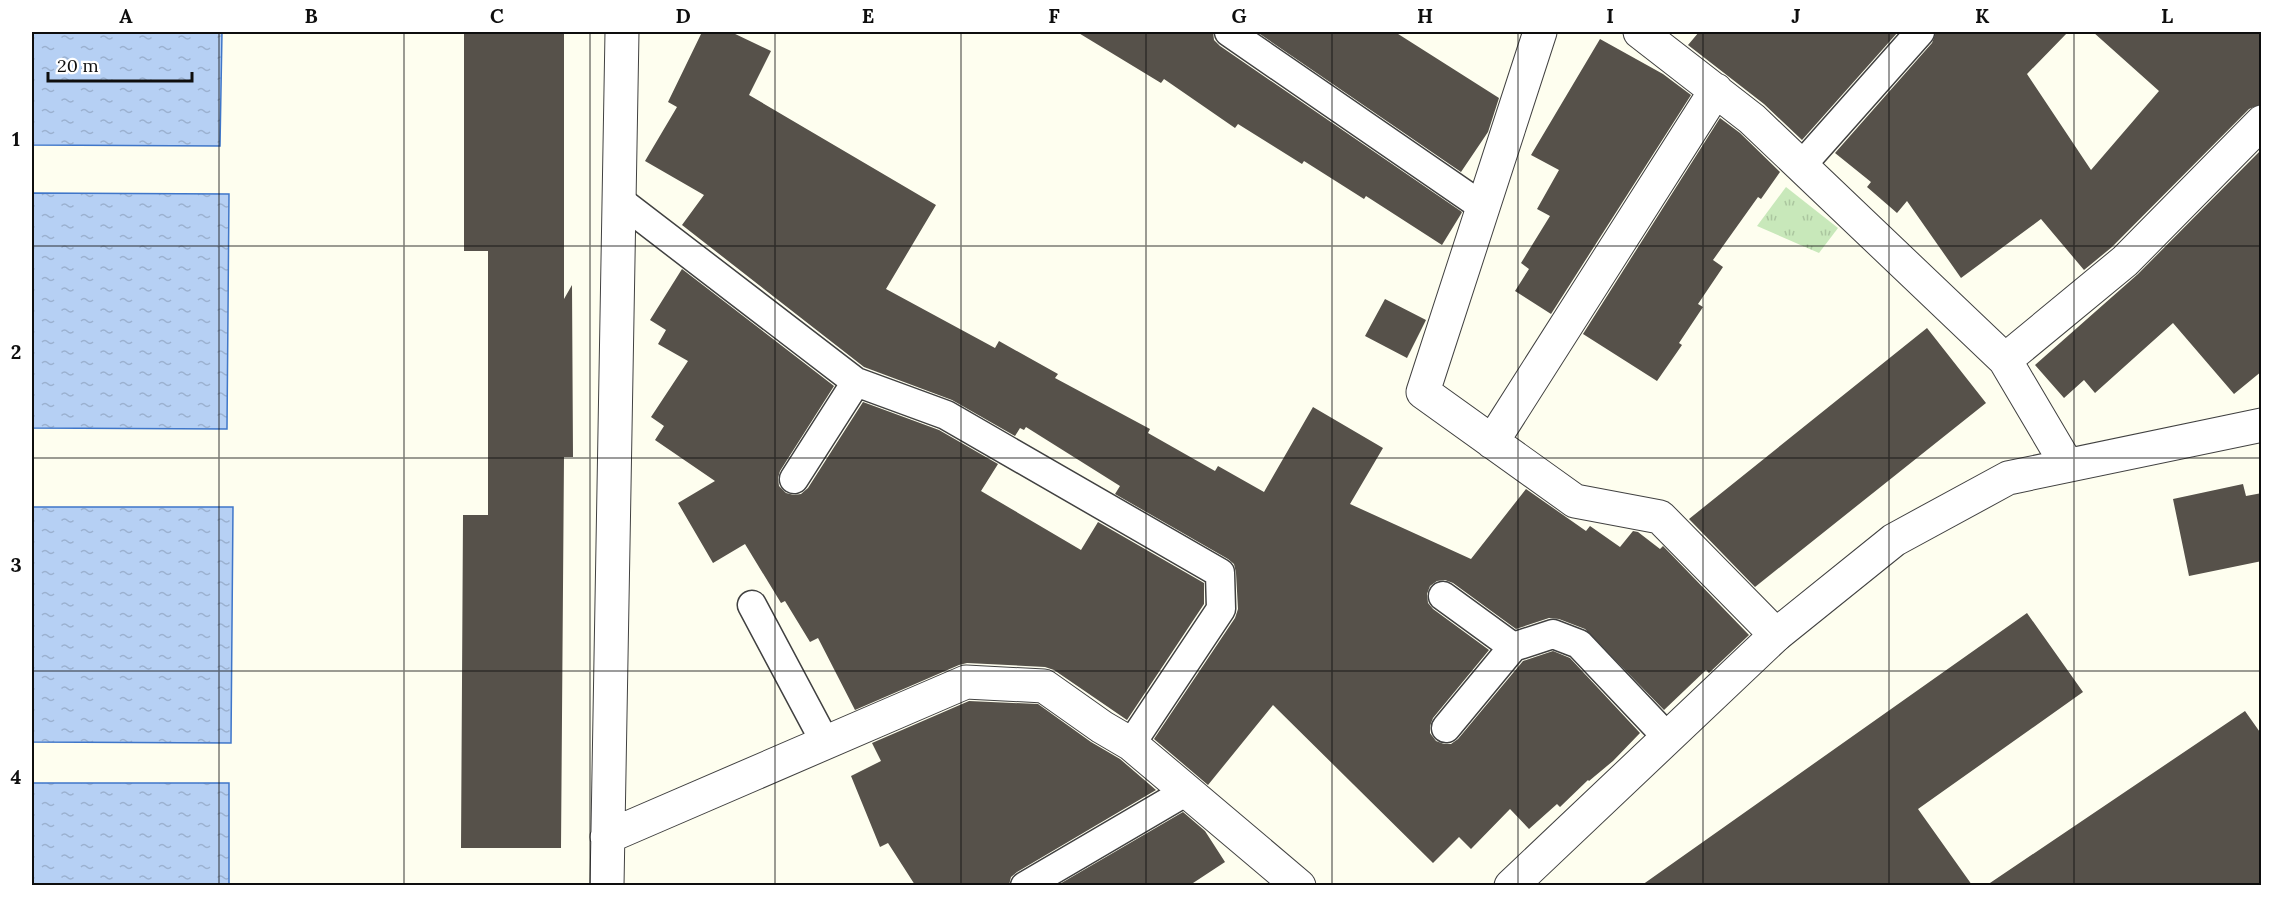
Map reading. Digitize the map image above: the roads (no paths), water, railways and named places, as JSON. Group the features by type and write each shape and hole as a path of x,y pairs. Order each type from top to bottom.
{"street":[{"path":"607,885 622,32"},
{"path":"1540,32 1423,392 1575,501 1660,517 1776,635"},
{"path":"1640,32 1752,119 2005,360 2067,465"},
{"path":"1492,442 1716,90"},
{"path":"2005,360 2125,261 2262,122"},
{"path":"1511,885 1776,635 1894,540 2008,478 2262,425"},
{"path":"607,837 966,682 1044,686 1102,727 1131,744 1299,885"}],"lane":[{"path":"1229,32 1483,207"},
{"path":"1801,165 1920,32"},
{"path":"619,200 856,382 946,415 1220,573 1221,609 1131,744"},
{"path":"794,479 856,382"},
{"path":"1443,596 1513,646"},
{"path":"752,605 825,742"},
{"path":"1446,728 1513,646 1553,634 1579,644 1668,738"},
{"path":"1025,885 1187,791"}],"water":[{"path":"32,32 222,32 220,146 32,145"},
{"path":"32,193 229,194 227,429 32,428"},
{"path":"32,507 233,507 231,743 32,742"},
{"path":"32,783 229,783 229,885 32,885"}]}
